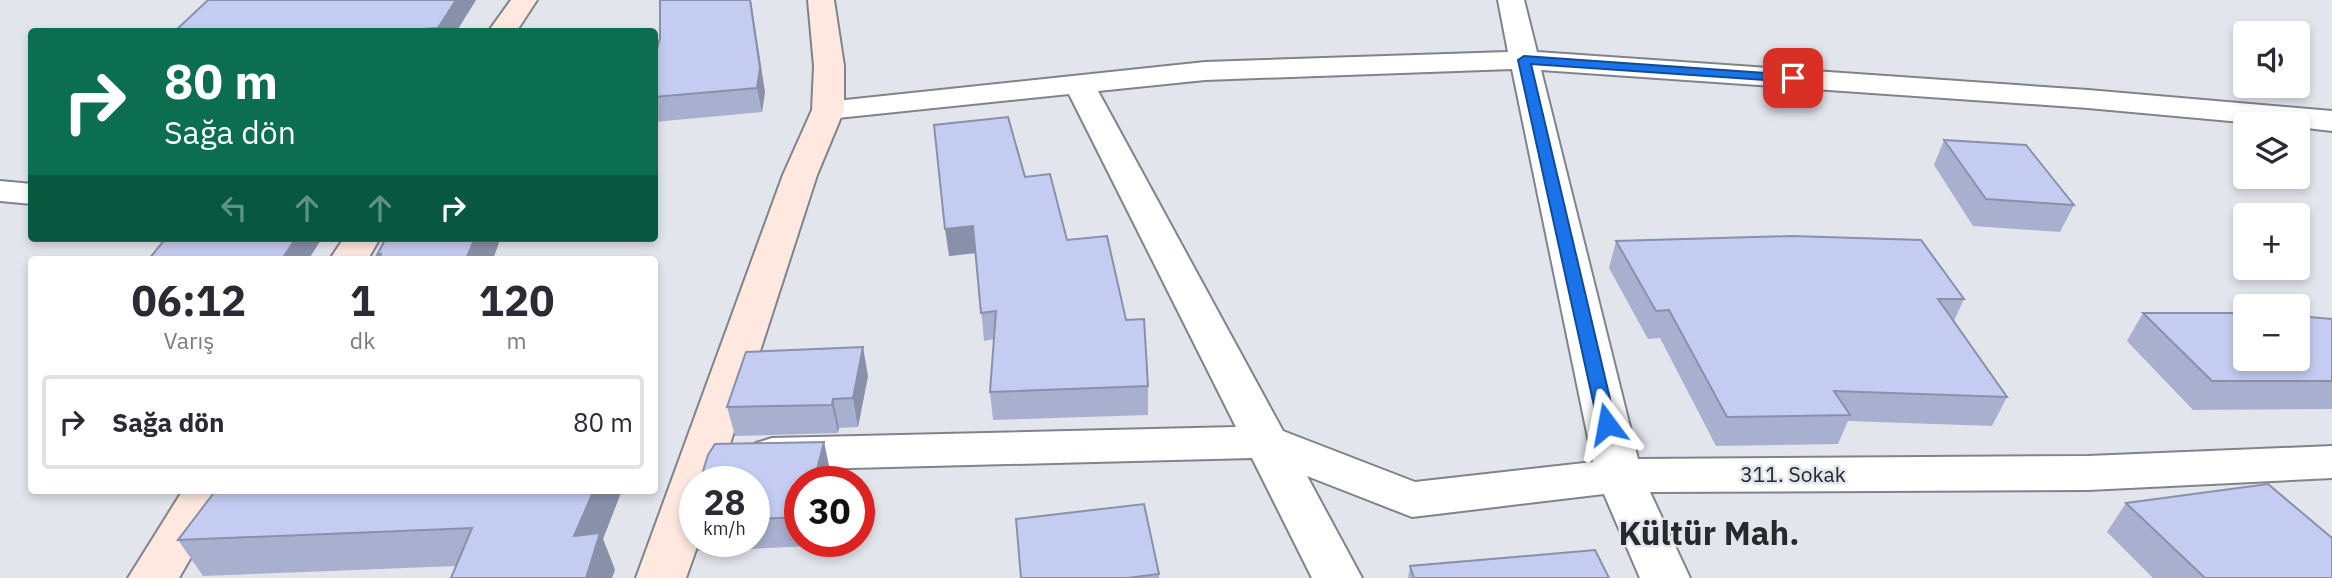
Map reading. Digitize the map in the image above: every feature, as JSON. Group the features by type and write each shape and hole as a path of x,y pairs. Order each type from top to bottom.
{"street":[{"path":"505,28 524,0"},
{"path":"700,466 800,175 828,110 829,66 821,0"},
{"path":"1511,1 1619,476 1665,578"},
{"path":"828,110 1205,71 1524,60 2074,98 2332,121"},
{"path":"1079,84 1338,578"},
{"path":"0,163 5,167 0,181"},
{"path":"0,191 28,194"},
{"path":"770,469 1266,442"},
{"name":"311. Sokak","path":"1266,442 1412,500 1619,476 2088,473 2332,462"},
{"path":"153,578 205,494"},
{"path":"661,578 679,527"}],"building":[{"path":"208,0 456,0 438,28 178,28"},
{"path":"660,0 750,0 760,68 757,88 658,97"},
{"path":"1008,117 1025,177 1050,174 1067,240 1107,236 1126,320 1144,319 1148,386 990,392 996,311 981,313 973,226 945,229 934,125"},
{"path":"1944,140 2026,145 2074,205 1986,199"},
{"path":"1792,236 1921,240 1964,299 1938,299 2007,397 1834,391 1850,415 1727,417 1669,310 1656,311 1616,241"},
{"path":"163,242 293,242 284,256 151,256"},
{"path":"384,242 473,242 467,256 377,255"},
{"path":"2143,313 2233,313 2233,371 2310,371 2310,317 2332,319 2332,381 2212,381"},
{"path":"863,347 853,398 833,399 832,405 727,407 746,352"},
{"path":"824,442 818,466 784,466 784,518 770,518 770,466 705,466 715,444"},
{"path":"2268,484 2332,538 2332,578 2205,578 2126,503"},
{"path":"213,494 592,494 574,536 600,533 586,578 451,578 472,528 178,540"},
{"path":"1144,504 1159,574 1127,578 1021,578 1016,519"},
{"path":"1595,550 1609,578 1414,578 1410,566"}],"district":[{"name":"Kültür Mah.","path":"1709,533"}],"route":[{"path":"1607,424 1524,60 1793,78"}]}
